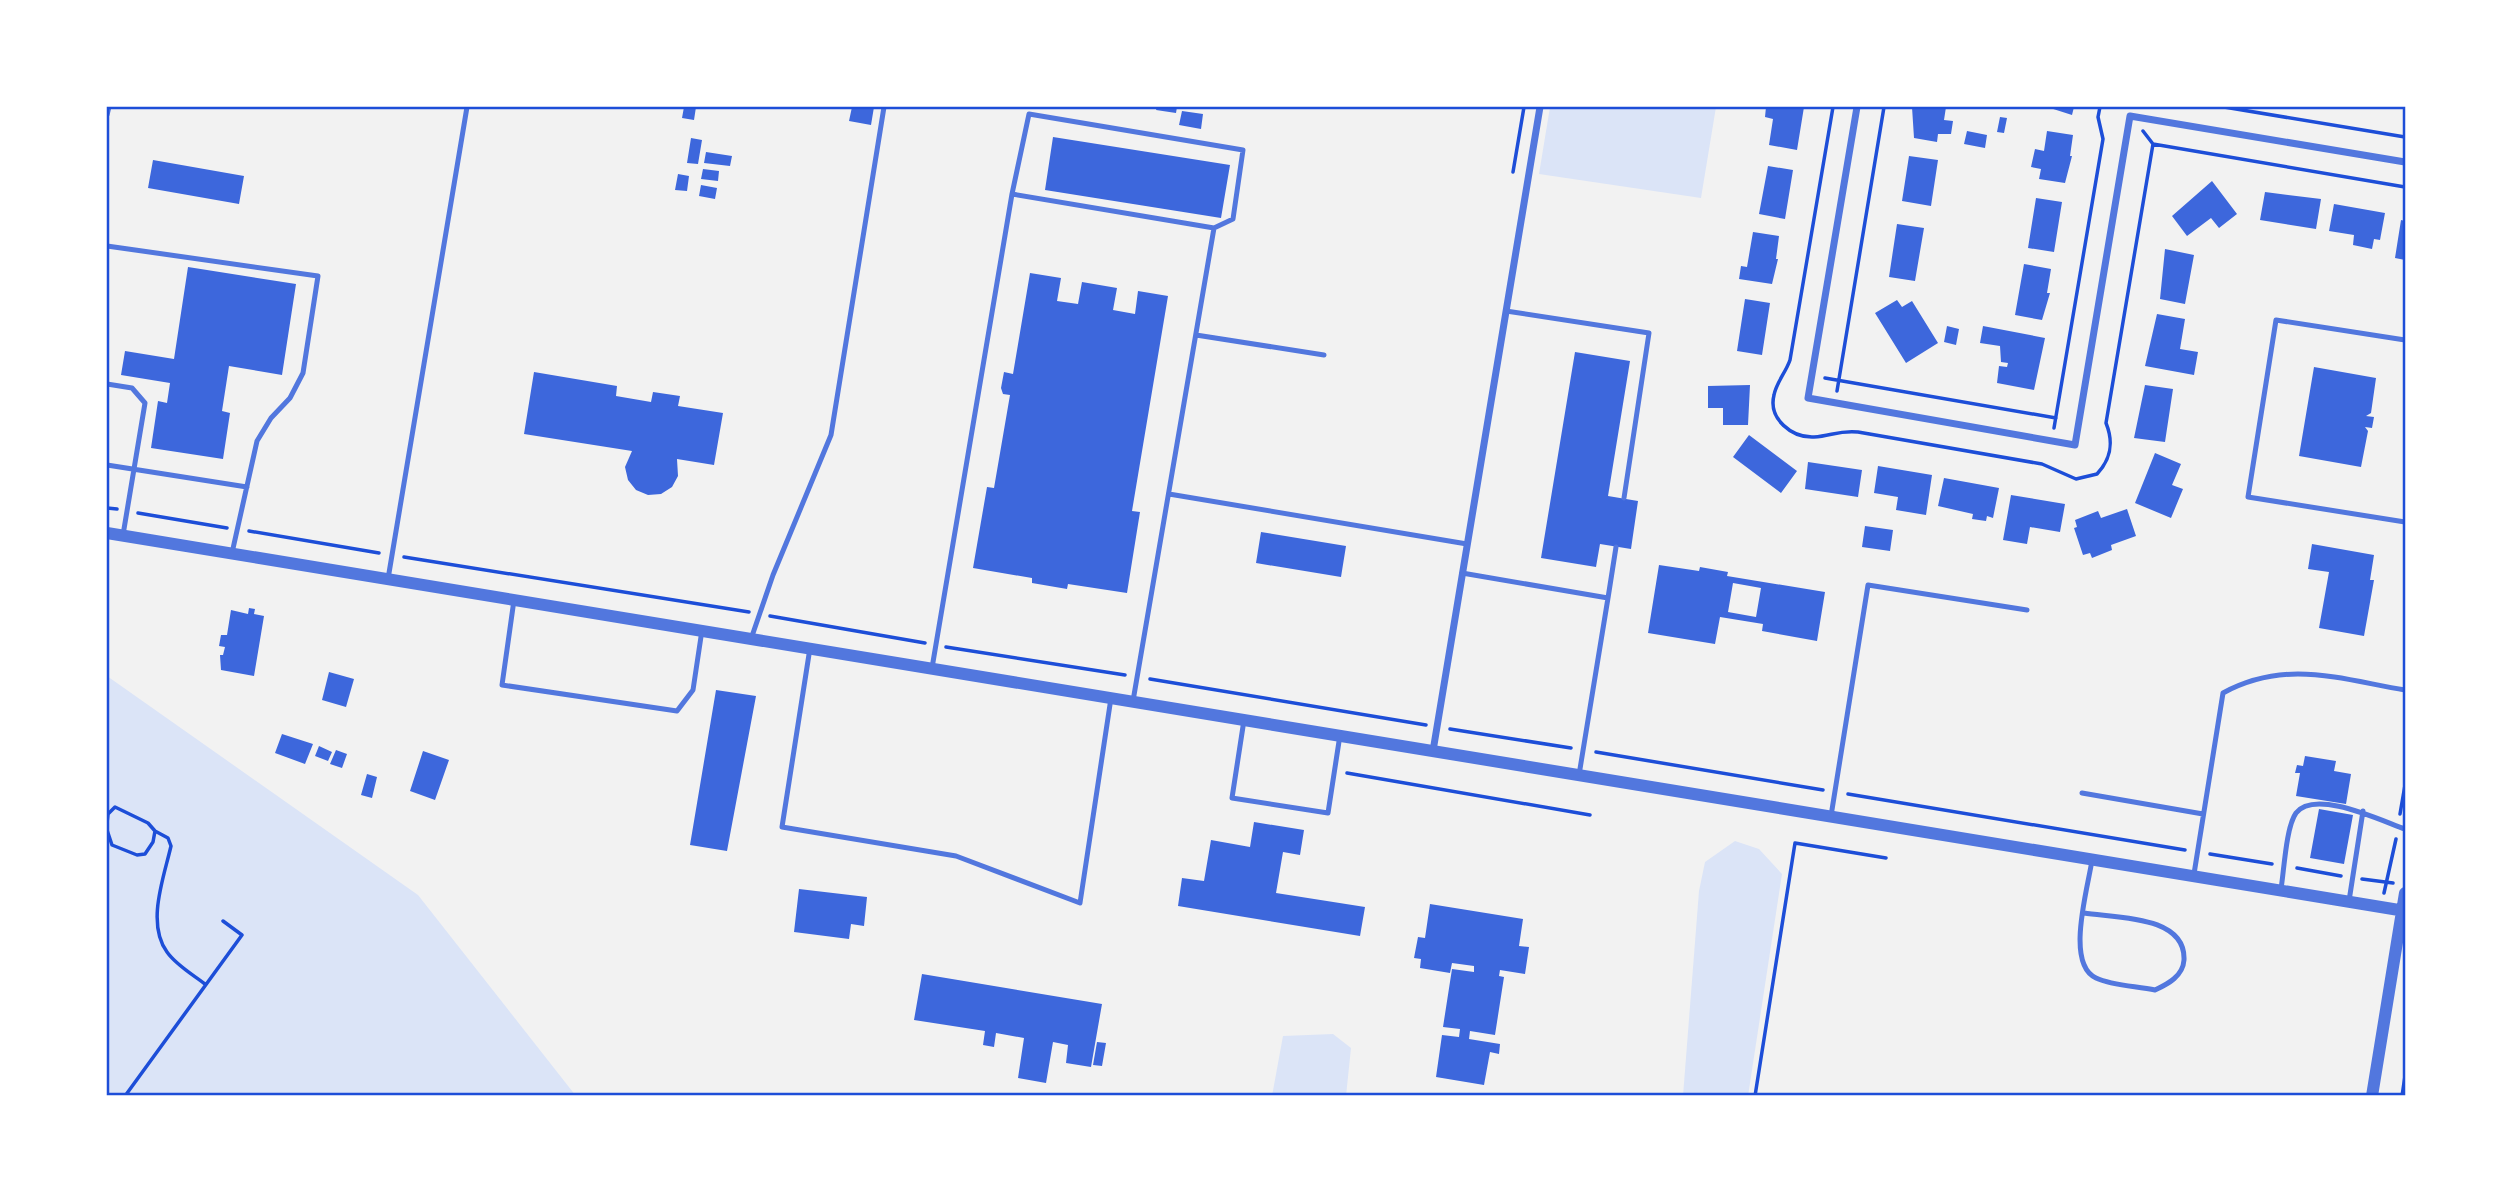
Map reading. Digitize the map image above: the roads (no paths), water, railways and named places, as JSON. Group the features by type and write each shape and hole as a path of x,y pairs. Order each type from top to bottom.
{"street":[{"path":"1433,751 1540,107"},
{"path":"1857,107 1808,398 2075,445 2130,116 2405,162"},
{"path":"107,533 2404,910"},
{"path":"2372,1096 2404,910 2401,888"}],"lane":[{"path":"107,115 109,107"},
{"path":"388,579 467,107"},
{"path":"751,639 831,435 884,107"},
{"path":"932,668 1012,194 1029,114 1243,149 1233,219 1214,228 1012,194"},
{"path":"1133,701 1214,228"},
{"path":"107,246 318,276 303,373 290,398 271,418 257,441 232,553"},
{"path":"1506,311 1649,333 1623,498"},
{"path":"2405,340 2276,320 2248,497 2405,522"},
{"path":"1196,335 1324,355"},
{"path":"107,384 132,388 145,403 123,535"},
{"path":"107,465 247,487"},
{"path":"1169,494 1467,544"},
{"path":"1580,775 1616,547"},
{"path":"1462,573 1608,598"},
{"path":"1831,816 1868,585 2027,610"},
{"path":"514,600 502,685 677,711 693,690 702,630"},
{"path":"810,648 782,827 956,856 1080,903 1111,698"},
{"path":"2194,876 2223,693 2243,682 2269,674 2294,672 2405,690"},
{"path":"1244,720 1232,798 1328,813 1340,735"},
{"path":"2082,793 2203,814"},
{"path":"2281,890 2297,812 2307,806 2363,811 2405,829"},
{"path":"2349,901 2363,811"},
{"path":"2084,913 2157,925 2174,932 2184,954 2179,975 2155,990 2096,978 2080,961 2084,913 2092,859"}]}
